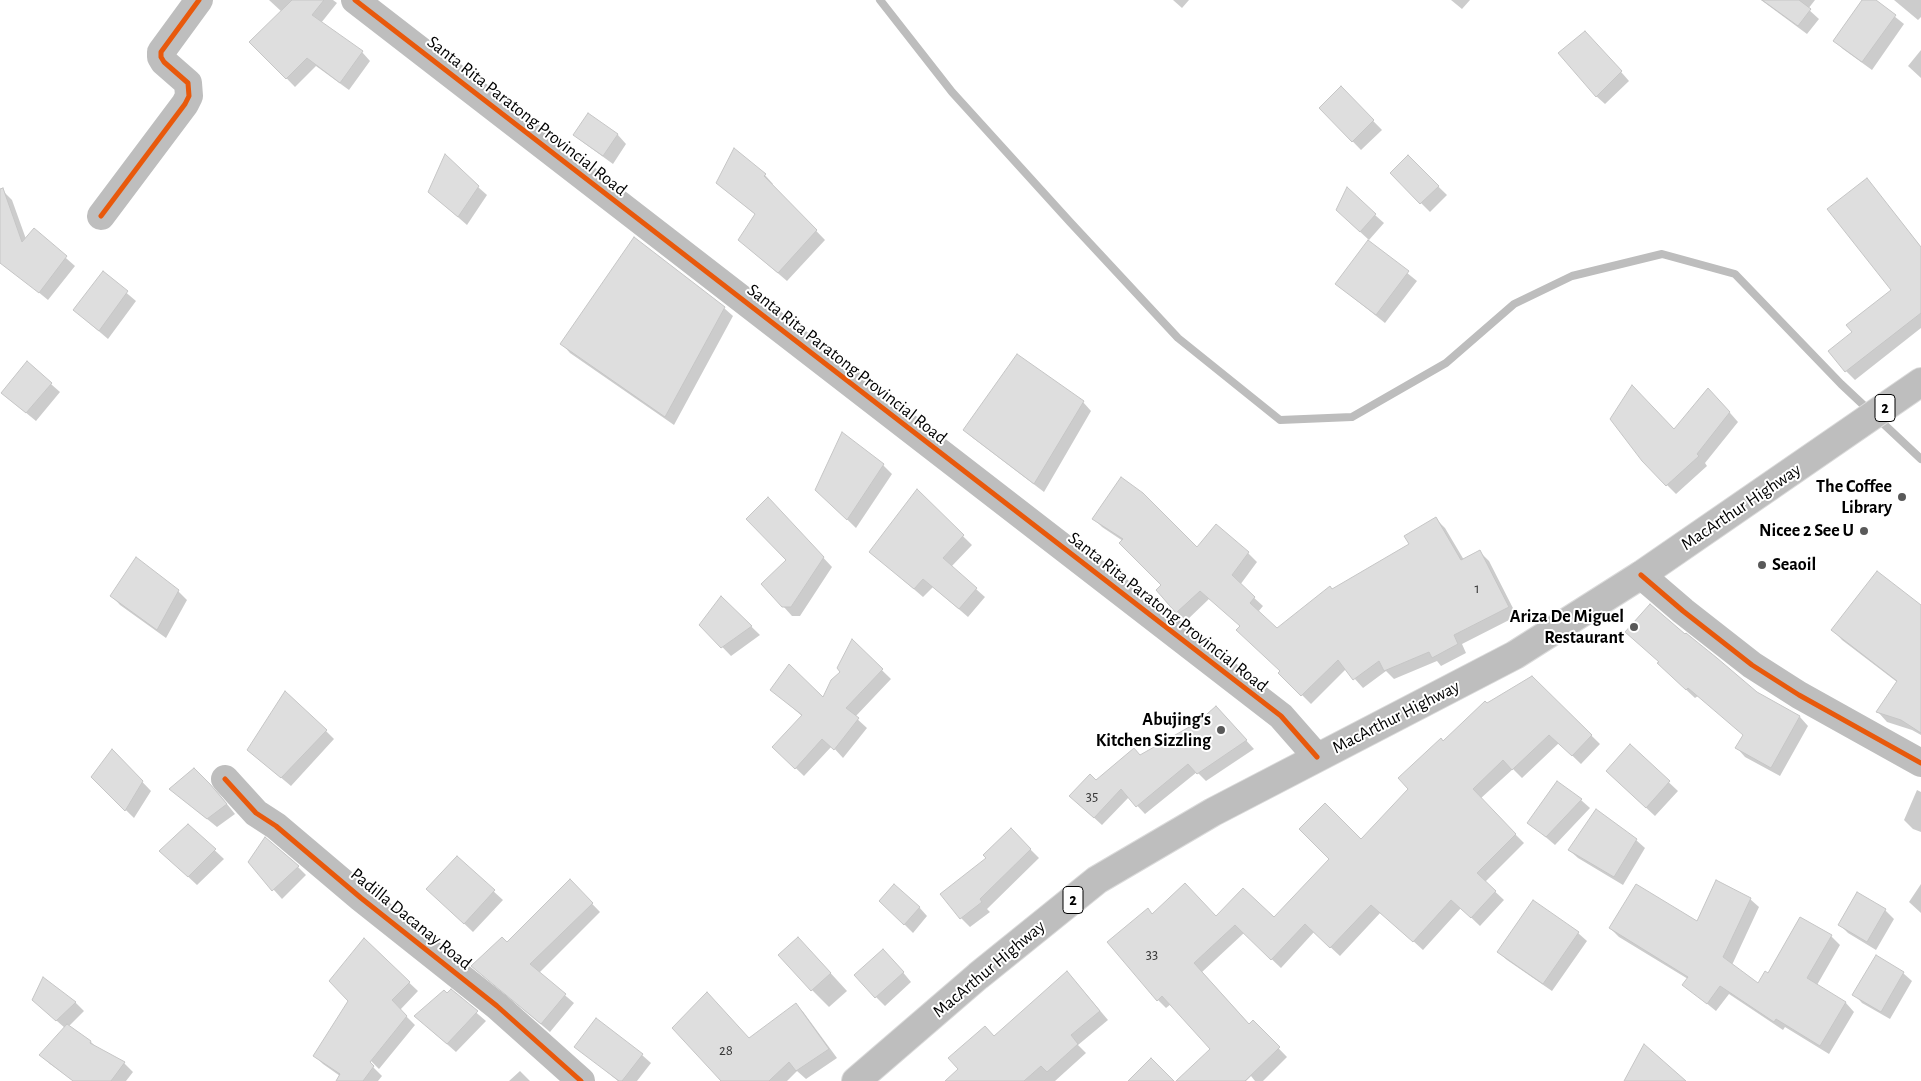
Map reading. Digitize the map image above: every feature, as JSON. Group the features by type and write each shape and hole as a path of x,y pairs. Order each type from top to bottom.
{"main road":[{"path":"100,216 185,104 189,96 188,83 164,62 161,52 198,0"},
{"name":"Santa Rita Paratong Provincial Road","path":"355,0 1280,716 1317,757"},
{"name":"MacArthur Highway","path":"856,1081 978,976 1097,880 1213,812 1515,655 1642,575 1921,382"},
{"path":"1642,575 1683,611 1752,665 1799,695 1921,763"},
{"name":"Padilla Dacanay Road","path":"225,779 256,813 276,826 497,1006 581,1081"}],"building":[{"path":"292,0 324,0 312,15 363,51 340,83 307,58 286,79 249,42"},
{"path":"1762,0 1799,0 1811,9 1798,26"},
{"path":"1862,0 1876,0 1896,15 1862,62 1833,41"},
{"path":"1585,31 1622,71 1596,97 1558,53"},
{"path":"1341,86 1374,120 1352,142 1319,108"},
{"path":"588,113 618,134 603,156 573,135"},
{"path":"734,148 766,174 764,176 817,230 778,273 738,240 755,214 716,183"},
{"path":"445,154 479,186 458,217 428,192"},
{"path":"1408,155 1439,186 1420,204 1390,173"},
{"path":"1867,178 1921,247 1921,313 1845,372 1828,351 1852,332 1846,325 1891,290 1827,209"},
{"path":"1347,187 1376,214 1360,232 1336,210"},
{"path":"3,188 22,242 34,228 67,256 39,293 0,263 0,189"},
{"path":"634,237 725,307 665,417 560,344"},
{"path":"1368,240 1409,271 1376,315 1335,284"},
{"path":"103,271 128,291 99,331 73,310"},
{"path":"1017,354 1084,401 1034,484 963,430"},
{"path":"27,361 52,383 26,413 1,393"},
{"path":"1632,385 1674,429 1708,388 1730,412 1697,454 1699,456 1666,486 1642,461 1610,419"},
{"path":"842,432 884,464 847,520 815,490"},
{"path":"1121,477 1143,493 1197,547 1216,524 1249,552 1232,575 1255,597 1250,603 1277,628 1330,586 1332,589 1409,544 1404,536 1436,517 1461,560 1480,550 1509,607 1454,635 1458,644 1432,658 1429,652 1384,671 1379,661 1353,680 1338,660 1301,696 1278,673 1280,671 1236,630 1240,626 1200,591 1176,613 1156,590 1161,585 1119,543 1123,539 1092,519"},
{"path":"917,489 964,535 943,558 977,588 959,609 923,579 914,589 869,552"},
{"path":"768,497 824,557 791,607 782,607 761,584 786,560 746,519"},
{"path":"136,557 179,590 157,630 110,596"},
{"path":"1877,571 1921,605 1921,733 1901,720 1876,712 1897,681 1831,630"},
{"path":"721,596 752,626 721,648 699,625"},
{"path":"1650,604 1757,692 1800,716 1771,768 1735,748 1743,735 1688,688 1686,690 1657,663 1659,662 1625,632"},
{"path":"852,639 883,669 846,708 859,718 834,750 822,739 795,769 772,747 802,715 770,690 789,664 823,697 831,680 840,672 837,668"},
{"path":"1532,676 1592,735 1572,756 1549,735 1512,770 1503,760 1473,789 1516,834 1477,873 1496,891 1471,918 1451,900 1413,942 1371,905 1330,948 1305,924 1271,960 1235,925 1194,963 1249,1024 1253,1020 1280,1047 1245,1081 1176,1081 1210,1049 1162,996 1157,1001 1107,942 1148,908 1152,914 1185,883 1216,916 1243,888 1274,917 1329,859 1299,829 1325,803 1361,839 1408,789 1398,778 1441,738 1443,741 1485,701 1487,703"},
{"path":"285,691 327,730 281,778 247,750"},
{"path":"1216,706 1247,740 1197,774 1188,764 1136,807 1121,789 1094,818 1069,796 1090,774 1096,780 1134,748 1140,755 1198,722"},
{"path":"1630,744 1670,781 1646,808 1606,771"},
{"path":"112,749 143,781 125,811 91,777"},
{"path":"194,768 227,804 207,819 169,789"},
{"path":"1557,781 1582,799 1546,837 1527,823"},
{"path":"1596,809 1637,839 1614,877 1568,850"},
{"path":"188,824 216,849 188,877 159,851"},
{"path":"1011,828 1031,849 980,899 982,902 960,919 940,894 986,858 983,855"},
{"path":"265,837 299,866 272,891 248,862"},
{"path":"457,856 495,890 464,924 426,889"},
{"path":"570,879 593,903 530,964 566,994 541,1024 471,966 502,937 507,942"},
{"path":"1716,880 1751,898 1723,957 1758,983 1765,971 1768,973 1800,917 1832,935 1807,978 1846,1002 1820,1046 1776,1019 1774,1022 1720,986 1707,1004 1682,985 1688,977 1609,928 1636,884 1697,921"},
{"path":"894,884 920,907 904,925 879,901"},
{"path":"1857,892 1886,909 1867,942 1838,925"},
{"path":"1533,900 1579,932 1543,984 1497,952"},
{"path":"798,937 831,973 811,991 778,955"},
{"path":"364,938 410,982 392,1000 407,1016 370,1062 374,1066 363,1081 336,1081 340,1074 313,1056 348,1001 329,981"},
{"path":"883,949 904,972 875,998 854,975"},
{"path":"1876,955 1904,972 1881,1012 1852,995"},
{"path":"1067,971 1100,1011 1071,1035 1078,1044 1047,1072 1041,1066 1024,1081 945,1081 958,1069 948,1058 985,1026 994,1036"},
{"path":"43,977 76,1002 56,1021 32,1000"},
{"path":"451,989 478,1011 447,1044 414,1016 444,990 447,993"},
{"path":"707,992 749,1038 796,1003 829,1049 796,1071 789,1062 769,1081 721,1081 672,1028"},
{"path":"596,1018 643,1054 622,1081 619,1081 574,1047"},
{"path":"67,1024 91,1041 90,1043 125,1062 111,1081 73,1081 39,1055"},
{"path":"1644,1044 1686,1081 1624,1081"},
{"path":"1151,1058 1174,1081 1128,1081"}],"waterway":[{"path":"880,0 952,92 1178,338 1280,420 1352,417 1446,363 1514,304 1572,276 1662,254 1735,274 1841,384 1921,459"}],"cycle path":[{"path":"101,216 185,104 189,96 188,83 164,62 161,52 199,0"},
{"path":"355,0 1281,716 1317,757"},
{"path":"1641,575 1683,611 1752,665 1799,695 1921,763"},
{"path":"225,779 256,813 276,826 361,898 497,1006 581,1081"}],"place":[{"name":"The Coffee Library","path":"1902,497"},
{"name":"Nicee 2 See U","path":"1864,531"},
{"name":"Seaoil","path":"1762,565"},
{"name":"Ariza De Miguel Restaurant","path":"1634,627"},
{"name":"Abujing's Kitchen Sizzling","path":"1221,730"}]}
